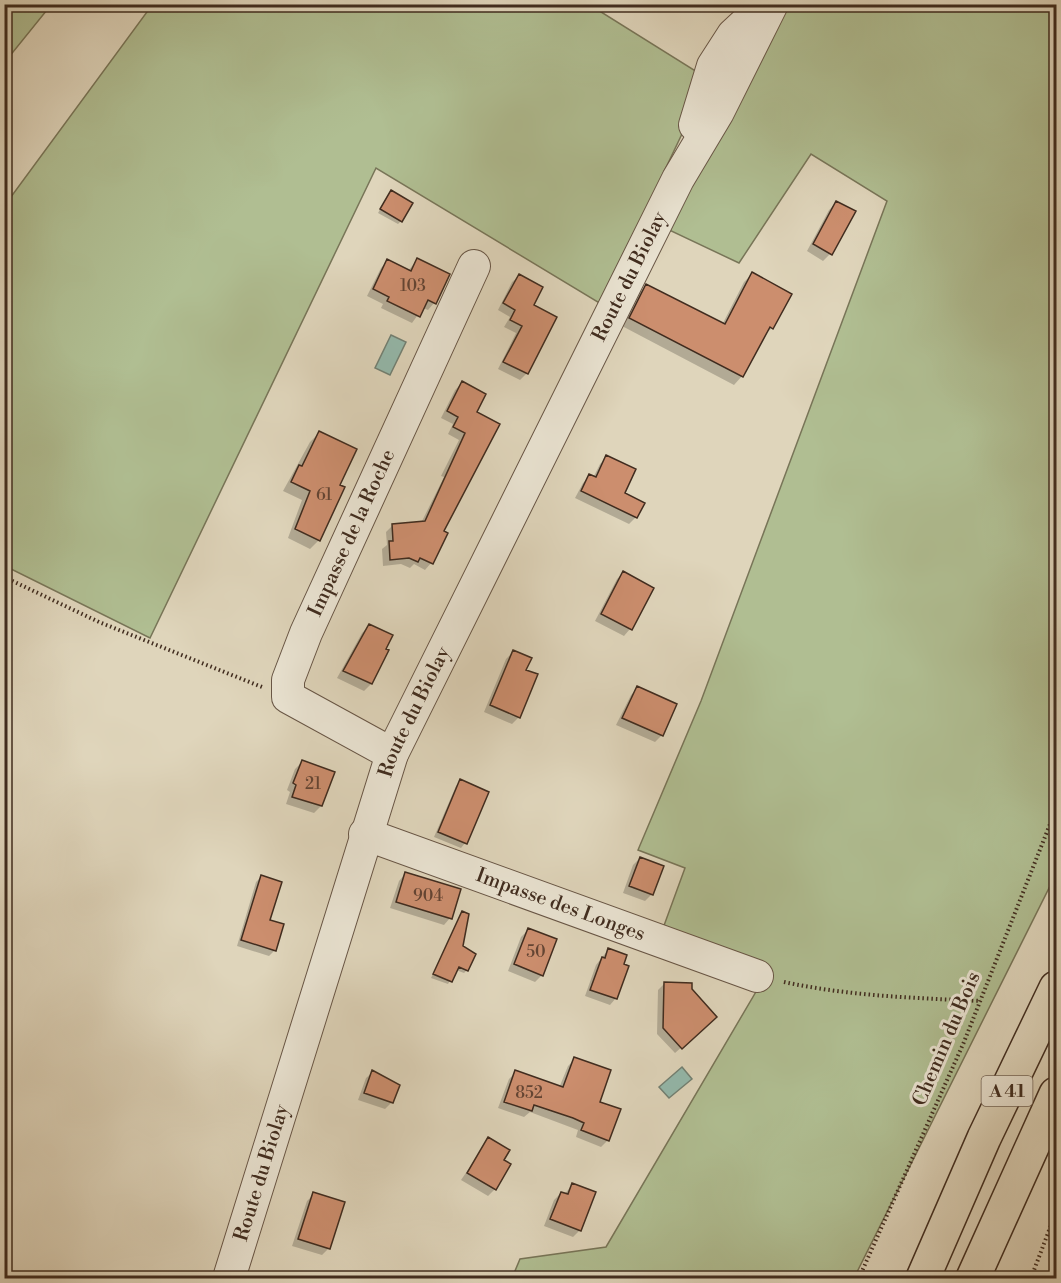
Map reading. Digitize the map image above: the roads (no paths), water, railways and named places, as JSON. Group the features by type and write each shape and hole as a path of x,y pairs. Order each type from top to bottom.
{"highway":[{"name":"A 41","path":"923,1278 984,1138 1056,988"},
{"name":"A 41","path":"973,1278 1056,1094"}],"street":[{"name":"Route du Biolay","path":"678,179 713,66 731,20 766,4"},
{"name":"Route du Biolay","path":"229,1278 365,834 392,754 678,179 734,80 772,4"},
{"path":"731,20 734,80"},
{"name":"Impasse de la Roche","path":"392,754 288,697 288,680 306,633 474,266"},
{"name":"Impasse des Longes","path":"365,834 757,976"}],"water":[{"path":"391,335 406,342 390,375 375,368"},
{"path":"682,1067 692,1079 669,1098 659,1087"}]}
